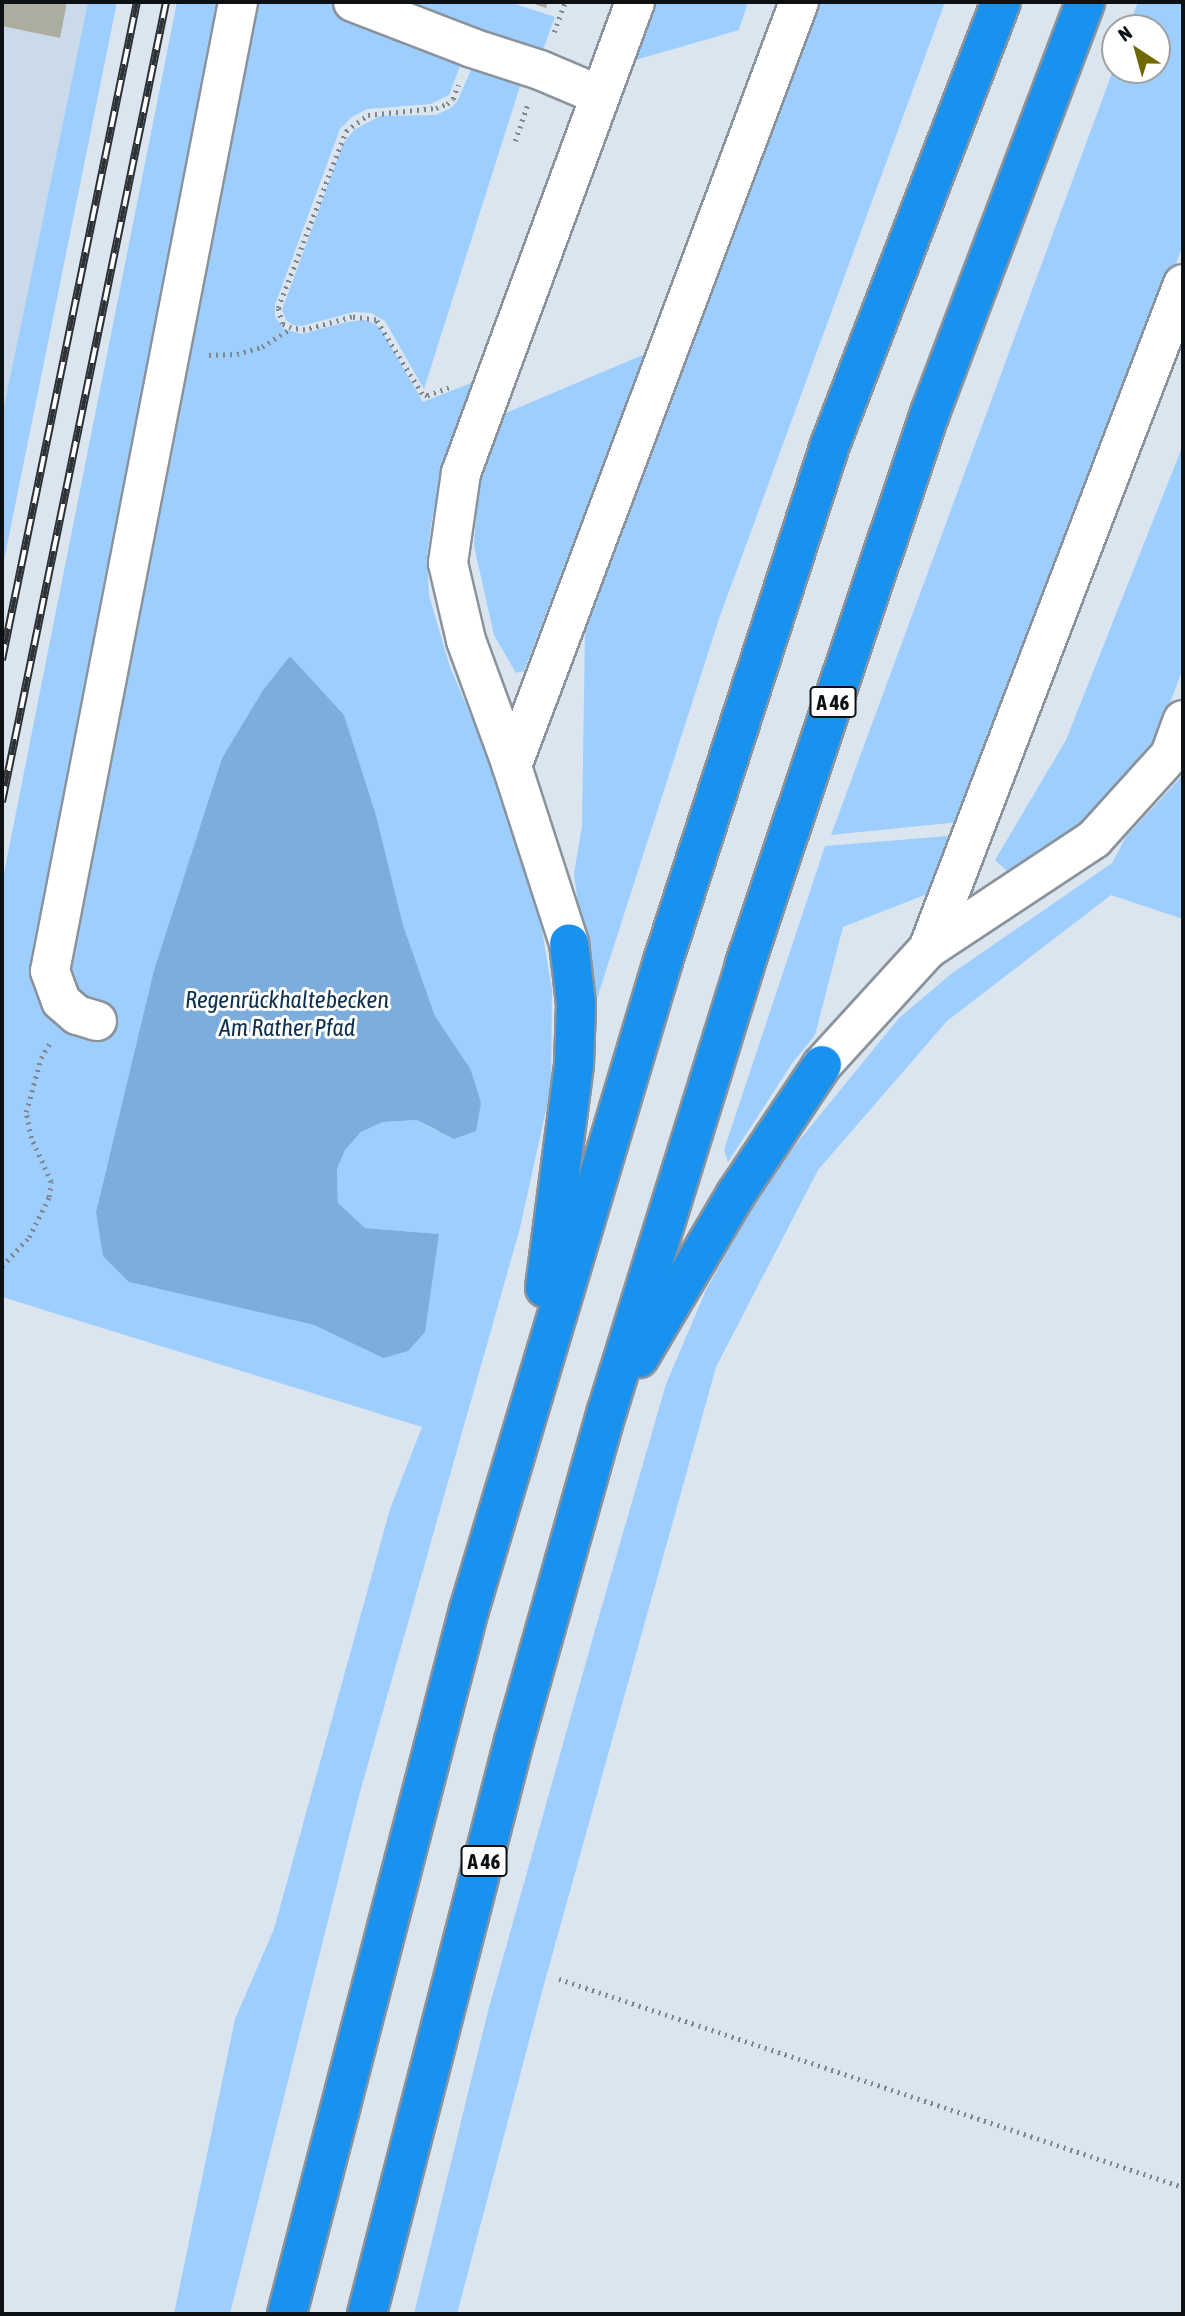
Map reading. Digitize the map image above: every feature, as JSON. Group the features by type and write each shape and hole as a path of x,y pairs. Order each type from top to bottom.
{"highway":[{"path":"287,2314 440,1719 531,1402 663,961 830,445 1001,2"},
{"name":"A 46","path":"367,2314 514,1741 607,1410 745,964 930,413 1084,2"},
{"path":"531,1402 574,1065 576,1004 569,943"},
{"path":"607,1410 736,1194 822,1065"}],"lane":[{"path":"83,1015 53,986 50,971 238,2"},
{"path":"353,2 472,48 540,70 599,95"},
{"path":"569,943 512,766 466,640 448,563 461,473 635,2"},
{"path":"512,766 799,2"},
{"path":"928,949 1183,284"},
{"path":"822,1065 928,949 1094,839 1170,755 1183,720"}],"path":[{"path":"472,48 453,99 447,104 436,108 368,116 346,131 278,308 282,324 305,330 352,317 376,320 418,390 426,396 470,380 497,375"},
{"path":"174,338 207,355 223,356 262,347 291,328"},
{"path":"2,1266 29,1237 49,1197 51,1182 31,1138 26,1112 41,1058 83,1015"},
{"path":"559,1979 1183,2188"}],"shaded area":[{"path":"2,2 88,2 2,416"},
{"path":"88,2 117,2 2,570 2,416"},
{"path":"177,2 327,2 466,51 449,95 431,104 367,109 352,117 340,129 275,305 275,316 283,329 302,334 347,322 364,320 373,323 380,328 423,402 471,383 432,519 427,557 429,595 449,664 495,774 540,918 552,990 551,1087 520,1228 360,1792 230,2314 174,2314 235,2019 274,1929 390,1509 422,1427 2,1297 2,883","holes":["290,656 344,716 376,815 403,925 435,1016 470,1068 437,1131 417,1120 383,1122 361,1132 345,1150 337,1169 338,1204 365,1228 438,1234 383,1358 314,1325 129,1282 96,1212 154,970 222,758 263,690"]},
{"path":"402,2 509,2 555,17 541,55"},
{"path":"654,2 748,2 739,30 632,61"},
{"path":"821,2 945,2 720,616 593,1011 574,874 582,826 585,629"},
{"path":"1138,2 1183,2 1183,245 969,821 831,835 1108,84 1171,84 1171,14 1133,14"},
{"path":"477,56 521,83 424,389 385,321 371,313 354,312 302,326 293,325 286,320 282,310 343,144 354,130 380,116 436,115 449,109 457,102"},
{"path":"645,354 524,671 516,673 494,635 474,546 478,481 501,415"},
{"path":"1183,389 1183,668 1160,730 1139,767 1108,801 1059,841 1009,873 995,860 1066,740 1181,450"},
{"path":"1183,775 1183,919 1111,895 947,1021 818,1170 716,1367 543,1988 457,2314 414,2314 488,2011 595,1630 666,1384 707,1288 771,1175 899,1018 951,974 1112,863 1126,837"},
{"path":"960,835 932,892 843,927 815,1035 793,1062 728,1162 724,1150 825,846"}],"water":[{"name":"Regenrückhaltebecken Am Rather Pfad","path":"290,656 344,715 376,815 403,925 435,1016 470,1068 481,1103 476,1131 454,1139 417,1120 383,1122 361,1132 345,1150 337,1169 338,1203 365,1228 439,1234 425,1332 408,1351 383,1358 314,1325 129,1282 103,1256 96,1212 154,970 222,758 263,690"}],"building":[{"path":"2,2 67,2 60,38 2,26"},
{"path":"529,2 548,2 546,8"}],"railway":[{"path":"2,660 137,2"},
{"path":"2,802 166,2"}]}
